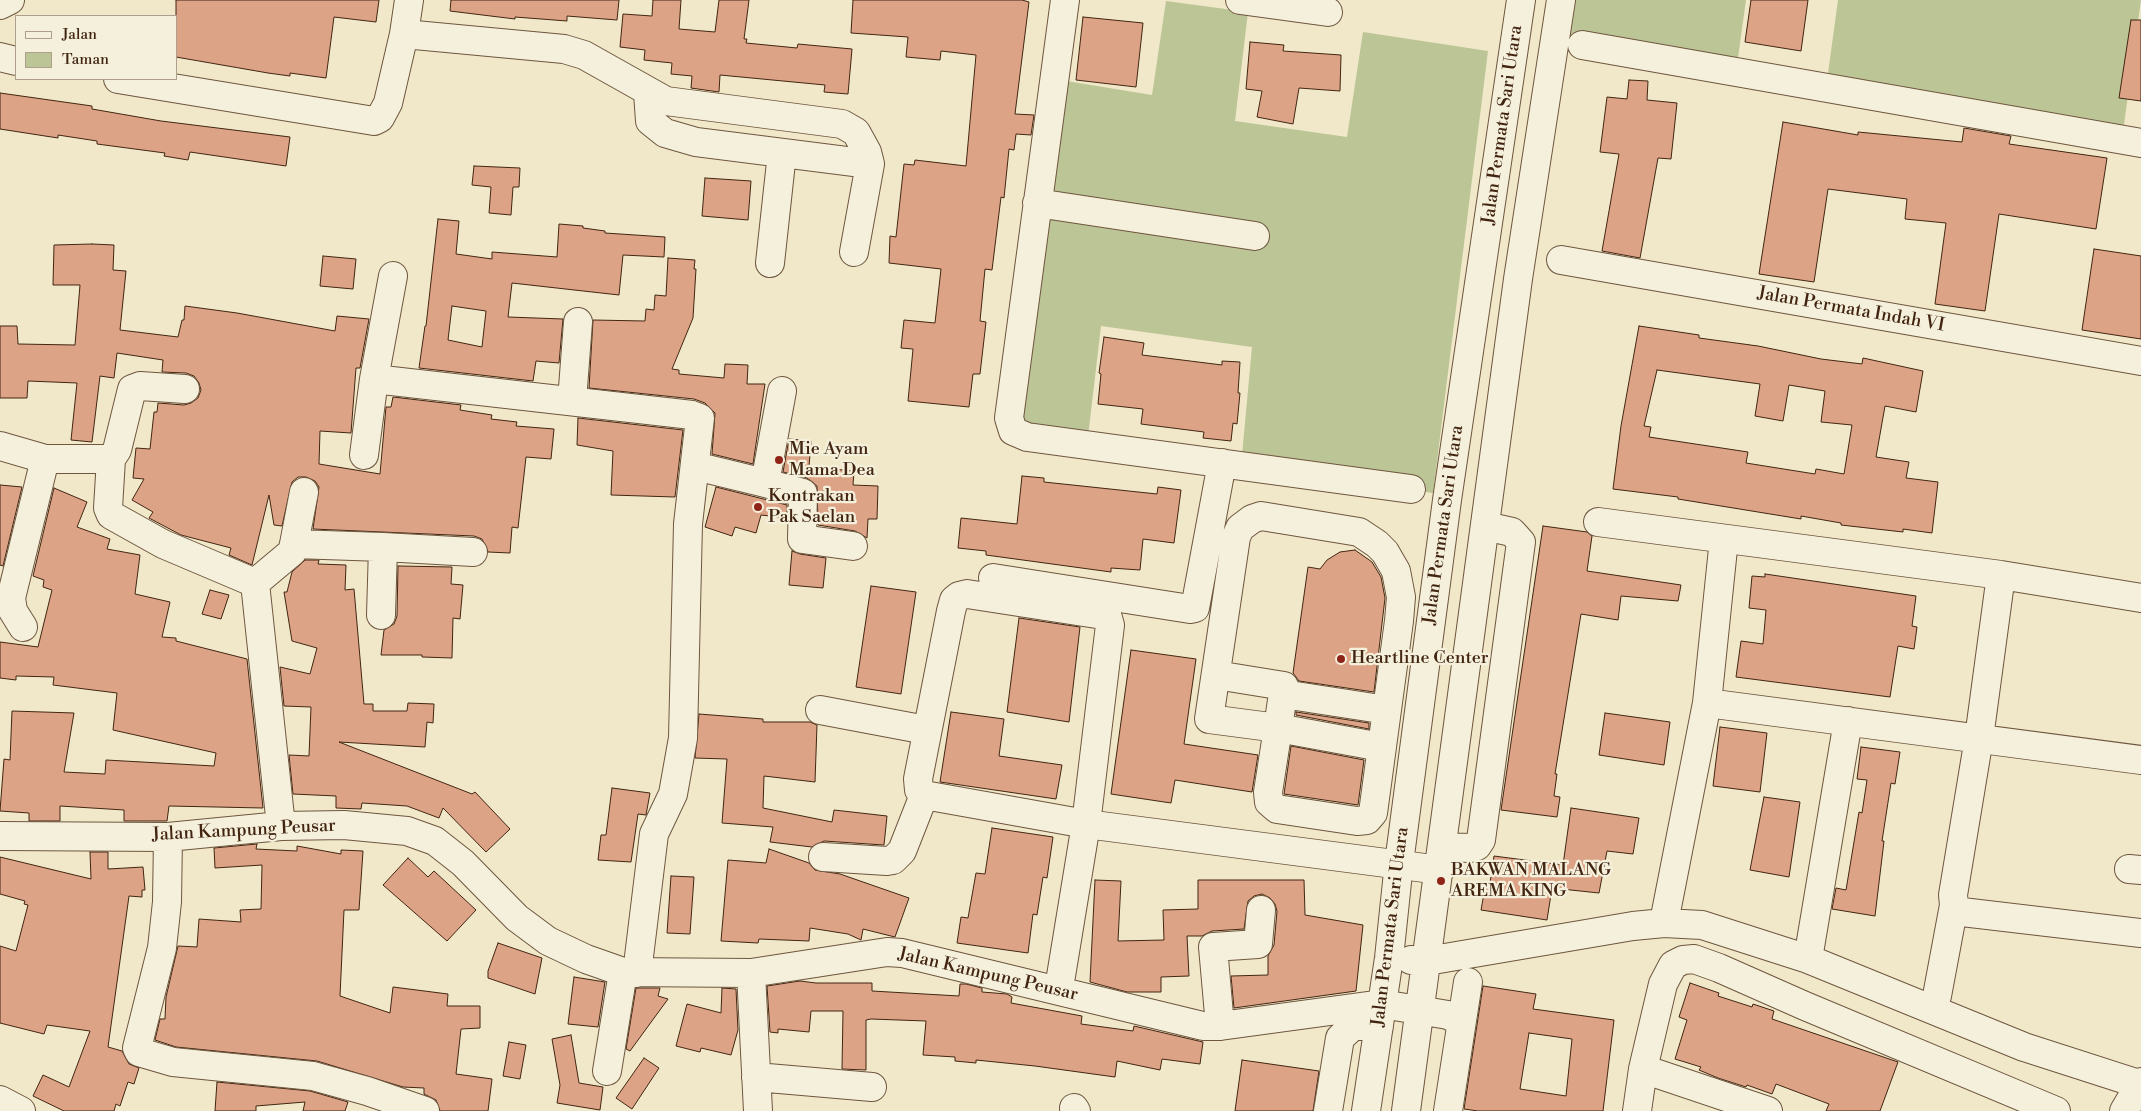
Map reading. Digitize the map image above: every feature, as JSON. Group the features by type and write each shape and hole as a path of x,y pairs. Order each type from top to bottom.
{"street":[{"path":"0,5 10,0"},
{"path":"124,80 374,121 380,118 386,108 404,34 409,0"},
{"path":"1065,0 1008,418 1013,431 1027,437 1411,489"},
{"path":"1240,0 1328,12"},
{"name":"Jalan Permata Sari Utara","path":"1366,1111 1389,958 1423,668 1521,0"},
{"name":"Jalan Permata Sari Utara","path":"1406,1111 1518,278 1561,0"},
{"path":"404,34 564,49 584,55 666,101 842,124 856,132 867,152 870,164 854,252"},
{"path":"1582,45 2141,142"},
{"path":"0,56 15,61"},
{"path":"648,92 650,121 665,133 696,142 870,164"},
{"path":"770,263 782,152"},
{"path":"1037,203 1255,236"},
{"name":"Jalan Permata Indah VI","path":"1561,260 2141,361"},
{"path":"364,455 374,379 393,276"},
{"path":"572,401 578,322"},
{"path":"374,379 692,415 700,418 688,524 683,738 673,794 654,834 630,972 607,1071"},
{"path":"185,390 140,386 132,388 117,450 111,458 109,514 163,544 255,583"},
{"path":"765,483 782,391"},
{"path":"0,446 44,459 111,458"},
{"path":"23,628 13,611 12,598 44,459"},
{"path":"992,578 1190,610 1196,608 1222,463"},
{"path":"695,466 803,493 802,539 853,546"},
{"path":"255,583 292,552 304,492"},
{"path":"1061,976 1086,824 1110,625 1108,618 1102,615 967,594 959,596 954,600 926,730 918,779 919,790 924,795 1086,824 1399,863 1441,859 1470,848 1481,840 1521,542 1512,532 1486,516 1447,500"},
{"path":"1216,676 1284,686 1278,728 1268,792 1269,802 1276,809 1357,821 1367,820 1372,813 1382,747 1401,589 1396,571 1385,552 1359,532 1261,516 1243,525 1236,537 1209,719 1278,728 1382,747"},
{"path":"1598,522 2001,575 2141,598"},
{"path":"1666,912 1707,703 1724,539"},
{"path":"294,544 473,552"},
{"path":"381,615 383,547"},
{"path":"1937,996 1954,905 2001,575"},
{"path":"255,583 281,826"},
{"path":"1393,664 1423,668"},
{"path":"1283,694 1387,710"},
{"path":"1707,703 2141,760"},
{"path":"820,710 926,730"},
{"path":"1810,947 1848,721"},
{"path":"823,857 887,862 893,860 902,851 924,795"},
{"name":"Jalan Kampung Peusar","path":"0,836 168,837 281,826 353,826 407,831 435,841 462,863 517,918 548,941 586,959 630,972 751,973 887,952 902,953 1188,1024 1220,1026 1381,1015 1420,1010 1448,1015 1456,1019 1460,1026"},
{"path":"168,837 167,902 162,948 137,1048 139,1052 174,1062 313,1076 367,1090 425,1111"},
{"path":"1954,905 1962,912 2141,933"},
{"path":"1220,1026 1213,947 1258,944 1261,910"},
{"path":"1389,958 1427,961 1632,926 1664,923 1702,924 1808,960 2024,1047 2140,1083 2124,1111"},
{"path":"1637,1111 1643,1069 1663,984 1673,965 1683,960 1694,959 2056,1111"},
{"path":"751,973 758,1111"},
{"path":"1448,1111 1468,982"},
{"path":"1328,1111 1340,1038 1353,1026 1381,1015"},
{"path":"1643,1069 1768,1111"},
{"path":"756,1077 872,1087"},
{"path":"0,1100 20,1111"}],"green space":[{"path":"1561,0 1746,0 1736,72 1555,41"},
{"path":"1838,0 2141,0 2122,139 1826,88"},
{"path":"1166,1 1248,12 1235,121 1347,137 1363,32 1488,51 1433,493 1241,466 1252,347 1101,326 1087,445 1013,431 1054,79 1152,95"}],"building":[{"path":"176,0 379,0 376,22 334,17 326,78 290,73 290,76 268,73 178,57 178,15 176,15"},
{"path":"451,0 619,0 617,20 567,16 567,21 515,17 515,19 450,11"},
{"path":"653,0 681,0 679,29 715,32 719,0 749,0 744,39 747,39 746,43 797,48 798,44 852,49 848,94 824,92 825,85 720,75 719,92 691,88 692,76 671,74 672,63 644,60 645,50 620,47 623,14 652,16"},
{"path":"853,0 1022,0 1029,2 1015,114 1034,115 1031,135 1016,134 1014,150 1009,149 1004,198 1001,197 992,270 985,269 980,321 986,322 980,374 973,374 969,407 908,401 913,349 901,348 904,320 935,323 941,269 889,263 890,236 896,237 904,164 914,165 915,160 966,166 976,55 941,51 940,60 906,57 908,37 851,33"},
{"path":"1751,0 1808,0 1801,51 1745,42"},
{"path":"1083,17 1143,23 1136,87 1076,80"},
{"path":"2131,20 2141,20 2141,101 2119,98"},
{"path":"1250,42 1284,45 1283,51 1341,55 1340,91 1299,88 1293,124 1257,117 1262,91 1246,89"},
{"path":"1629,80 1648,81 1647,100 1677,103 1671,159 1658,158 1640,258 1602,251 1619,154 1600,152 1607,97 1627,99"},
{"path":"0,93 92,106 92,109 161,121 290,137 286,166 190,152 188,160 164,156 165,153 97,144 97,141 58,135 58,138 0,129"},
{"path":"1783,122 1858,135 1858,132 1962,142 1964,128 2011,136 2009,144 2107,158 2096,229 1999,214 1985,311 1935,304 1946,223 1905,219 1907,199 1828,189 1814,282 1759,274"},
{"path":"474,166 520,168 519,187 513,187 511,215 489,213 491,187 472,185"},
{"path":"705,178 751,181 748,220 702,216"},
{"path":"438,219 459,221 456,254 492,259 492,252 557,257 559,224 583,226 583,228 605,231 605,233 665,237 664,257 623,255 619,295 512,283 508,317 563,319 559,363 536,361 533,381 419,368 426,326","holes":["452,306 486,311 482,347 448,340"]},
{"path":"54,245 114,245 113,270 126,271 120,330 178,337 182,320 184,320 185,306 237,313 335,331 337,316 369,319 360,368 356,368 351,433 320,431 319,464 380,474 386,407 391,407 393,397 461,405 460,410 492,415 491,419 517,422 516,426 554,429 551,459 526,457 518,528 512,527 510,553 488,552 482,539 474,536 313,529 319,487 315,481 306,477 298,477 292,482 282,526 274,525 269,495 252,565 229,555 231,548 181,535 149,518 153,512 132,500 144,479 133,478 136,448 150,449 154,412 157,412 158,403 184,405 198,398 201,390 194,376 186,373 162,372 163,360 117,353 114,378 100,376 92,442 71,440 77,383 28,381 27,398 0,398 0,326 17,326 18,344 75,345 80,285 53,285"},
{"path":"2094,249 2141,256 2141,339 2082,330"},
{"path":"323,256 356,259 353,289 320,286"},
{"path":"668,258 695,260 694,269 696,269 693,318 672,369 679,370 679,374 724,378 725,364 748,365 747,384 765,384 753,464 712,454 715,413 705,403 694,399 589,388 593,320 645,321 646,309 654,310 655,295 666,296"},
{"path":"1639,326 1699,335 1699,338 1758,346 1821,359 1862,364 1863,358 1923,371 1916,412 1885,406 1876,457 1909,462 1906,478 1938,482 1932,533 1903,529 1903,532 1841,525 1841,523 1801,516 1801,519 1678,499 1678,497 1613,489 1621,426","holes":["1657,370 1760,384 1755,416 1783,421 1789,385 1825,391 1821,422 1852,425 1844,474 1816,469 1815,474 1746,463 1748,452 1649,437 1651,427 1644,426"]},
{"path":"1104,337 1144,343 1142,355 1222,365 1222,361 1240,362 1237,424 1233,423 1231,441 1203,438 1204,432 1141,424 1143,409 1098,404 1101,374 1099,373"},
{"path":"578,418 683,430 675,497 611,495 613,451 577,445"},
{"path":"789,439 811,441 809,467 854,471 853,485 878,486 877,519 868,519 867,538 855,531 818,525 817,486 807,478 783,472"},
{"path":"1022,476 1044,478 1044,482 1157,494 1158,487 1181,490 1174,543 1143,539 1140,570 1111,568 1111,572 986,555 986,551 958,548 961,518 1017,524"},
{"path":"0,485 22,487 3,566 0,565"},
{"path":"716,487 787,505 787,518 761,515 756,533 735,527 732,536 705,527"},
{"path":"54,488 87,502 77,527 110,539 107,549 140,555 135,594 170,602 162,637 176,638 176,641 247,659 263,808 169,806 167,821 124,821 124,810 60,806 60,821 29,821 29,813 0,811 4,759 10,760 12,711 74,713 64,772 105,774 106,760 214,766 216,753 113,730 117,693 53,685 54,677 16,676 16,680 0,678 0,642 38,647 52,590 43,587 44,580 33,576"},
{"path":"1543,526 1587,532 1592,536 1587,571 1681,585 1678,601 1621,596 1618,620 1581,614 1555,774 1557,774 1554,796 1560,797 1557,817 1501,810"},
{"path":"1355,550 1372,562 1381,577 1385,598 1374,692 1299,681 1293,673 1308,567 1320,569 1327,560 1340,552"},
{"path":"792,551 826,558 823,588 789,585"},
{"path":"305,560 319,560 318,564 346,565 345,590 354,589 364,704 373,704 373,711 407,711 408,703 434,704 433,723 427,722 425,747 339,742 472,794 475,792 510,829 486,852 443,808 439,818 407,806 362,803 361,809 336,808 336,796 293,794 289,755 309,756 311,707 284,706 280,667 310,674 317,648 292,641 284,592 287,592 292,572"},
{"path":"398,566 452,567 451,584 463,585 460,619 453,618 452,658 422,657 422,655 381,655 384,630 394,624 397,616"},
{"path":"1765,574 1916,596 1912,626 1917,627 1914,649 1898,646 1890,697 1736,677 1741,641 1763,644 1766,610 1749,608 1752,576 1765,577"},
{"path":"871,586 916,592 901,694 856,687"},
{"path":"210,590 229,595 221,619 202,614"},
{"path":"1019,618 1080,627 1069,722 1007,712"},
{"path":"1131,650 1196,659 1184,744 1258,755 1252,792 1175,780 1171,803 1111,794"},
{"path":"951,712 1004,719 999,756 1062,765 1056,799 940,782"},
{"path":"1296,712 1369,723 1369,729 1296,715"},
{"path":"1605,713 1670,722 1664,765 1599,755"},
{"path":"699,714 763,719 763,722 810,722 817,725 815,782 764,776 763,808 832,822 834,810 887,816 884,845 824,841 812,847 770,842 773,827 722,823 727,759 695,758"},
{"path":"1720,727 1767,733 1760,792 1713,786"},
{"path":"1291,746 1364,760 1358,805 1284,794"},
{"path":"1861,747 1900,752 1895,784 1891,783 1882,841 1884,841 1875,916 1832,909 1836,888 1846,890 1859,812 1862,813 1867,780 1857,779"},
{"path":"612,788 650,793 646,815 638,814 631,862 598,860 601,835 606,835"},
{"path":"1764,797 1800,802 1789,877 1750,870"},
{"path":"1571,808 1639,818 1633,854 1607,851 1599,893 1552,888 1547,920 1481,910 1486,882 1490,883 1494,856 1563,865"},
{"path":"992,828 1053,837 1047,878 1043,877 1037,915 1033,914 1028,953 957,943 961,917 968,918 976,873 985,874"},
{"path":"257,844 256,849 297,851 297,846 341,854 341,850 363,851 359,910 344,910 340,996 390,1013 393,987 448,994 447,1006 480,1006 480,1028 461,1029 456,1074 492,1079 488,1111 440,1111 436,1100 424,1094 424,1088 403,1087 317,1061 176,1047 155,1040 160,1019 165,1019 166,997 178,946 197,947 199,919 241,922 240,910 261,909 262,865 215,868 214,848"},
{"path":"769,849 809,863 815,870 840,874 909,898 895,937 863,929 861,940 848,934 810,928 809,941 759,939 758,943 721,941 728,860 766,863"},
{"path":"90,852 108,852 108,869 143,867 145,890 142,890 142,897 129,896 108,1047 122,1051 129,1064 139,1068 134,1084 128,1082 120,1106 116,1104 114,1111 64,1111 33,1096 43,1075 69,1087 90,1031 47,1025 44,1034 0,1023 0,946 16,951 28,905 24,904 25,901 0,894 0,857 91,879"},
{"path":"408,858 428,877 434,871 476,910 447,941 383,885"},
{"path":"671,876 694,877 690,934 667,933"},
{"path":"1095,880 1121,881 1118,941 1164,940 1163,910 1198,909 1198,880 1304,880 1305,915 1363,925 1356,991 1234,1008 1231,976 1268,975 1268,956 1274,945 1277,911 1275,904 1270,898 1262,894 1254,896 1248,901 1244,929 1212,931 1202,936 1187,936 1189,976 1161,977 1161,992 1127,992 1090,982"},
{"path":"498,943 542,958 535,994 488,978 488,971"},
{"path":"574,977 605,982 598,1027 568,1024"},
{"path":"800,981 816,983 872,983 872,991 959,996 960,984 966,984 982,988 982,992 1007,994 1012,997 1011,1003 1082,1016 1081,1024 1133,1031 1134,1026 1203,1042 1200,1064 1162,1059 1160,1070 1117,1061 1115,1077 976,1060 976,1063 955,1061 955,1057 923,1055 926,1021 871,1019 866,1020 866,1070 842,1069 843,1011 811,1011 809,1032 778,1029 778,1033 770,1032 767,986"},
{"path":"1690,983 1719,993 1718,996 1752,1007 1753,1004 1774,1011 1772,1019 1898,1062 1880,1111 1826,1111 1829,1104 1776,1084 1772,1094 1747,1085 1746,1087 1718,1078 1699,1070 1701,1067 1675,1059 1687,1020 1679,1017"},
{"path":"1483,986 1536,994 1533,1009 1614,1020 1603,1111 1478,1111 1464,1109","holes":["1529,1033 1572,1039 1566,1096 1520,1089"]},
{"path":"636,988 660,988 658,996 668,999 630,1051 626,1049"},
{"path":"722,988 736,989 738,1030 731,1055 701,1048 700,1052 676,1046 687,1004 721,1013"},
{"path":"571,1035 579,1083 603,1087 600,1110 557,1103 560,1085 552,1039"},
{"path":"509,1042 526,1045 520,1079 503,1076"},
{"path":"644,1058 659,1068 632,1109 616,1098"},
{"path":"1242,1060 1319,1071 1313,1111 1235,1111"},
{"path":"217,1082 310,1091 348,1102 345,1111 303,1111 305,1102 256,1106 256,1111 215,1111"}],"place":[{"name":"Mie Ayam Mama Dea","path":"779,460"},
{"name":"Kontrakan Pak Saelan","path":"758,507"},
{"name":"Heartline Center","path":"1341,659"},
{"name":"BAKWAN MALANG AREMA KING","path":"1441,881"}]}
